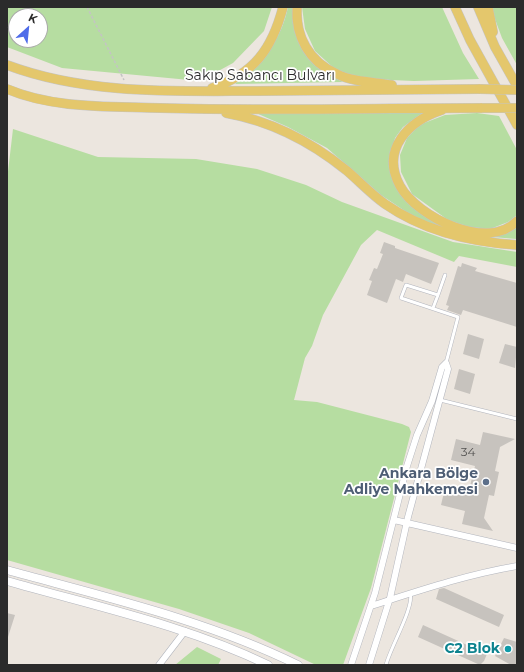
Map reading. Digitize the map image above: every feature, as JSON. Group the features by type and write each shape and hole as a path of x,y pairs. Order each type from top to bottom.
{"main road":[{"path":"202,91 228,83 244,73 256,62 270,46 278,28 284,7"},
{"path":"297,7 296,21 302,43 316,61 337,75 362,81 427,89"},
{"path":"448,7 470,40"},
{"path":"455,7 470,40 517,125"},
{"path":"478,7 495,47 517,86"},
{"path":"488,7 495,47"},
{"name":"Sakıp Sabancı Bulvarı","path":"7,65 29,73 70,82 128,89 202,91 427,89 517,90"},
{"path":"7,89 56,102 199,109 517,108"},
{"path":"450,108 421,119 410,127 400,140 394,156 401,187 429,214 460,228 482,233 494,232 501,231 517,221"},
{"path":"199,109 246,117 265,122 301,139 328,156 384,203 434,229 473,241 517,245"}],"street":[{"path":"351,665 371,606 417,435 432,401 442,367 446,364 448,369 407,523 389,600 369,665"},
{"path":"394,520 517,548"},
{"path":"371,606 476,573 517,566"},
{"path":"7,570 201,624 244,640 298,665"},
{"path":"7,581 185,631 238,651 268,665"},
{"path":"159,665 185,631"}],"lane":[{"path":"433,308 445,276"},
{"path":"438,295 406,285 401,298 458,317 446,364"},
{"path":"440,400 517,419"},
{"path":"386,665 391,647 411,605 410,593"}],"path":[{"path":"87,7 128,89"}],"green space":[{"path":"7,7 272,7 264,31 233,63 200,81 62,68 10,48 48,48 48,8 8,8 8,47"},
{"path":"288,7 294,7 303,50 326,74 343,82 235,84 262,60 269,50 281,30"},
{"path":"302,7 442,7 463,53 479,79 414,81 368,79 337,71 315,51 305,29"},
{"path":"493,7 517,7 517,65 502,38 492,11"},
{"path":"424,112 403,127 395,138 391,157 412,206 435,223 465,232 502,235 517,228 517,239 467,235 434,226 408,213 381,195 327,148 288,127 256,113"},
{"path":"477,113 499,116 517,150 517,215 508,222 490,229 469,227 448,220 412,194 401,172 400,155 407,138 419,125 445,115"},
{"path":"13,129 98,157 196,159 257,169 306,185 342,202 453,242 517,252 517,267 459,256 454,262 377,230 361,245 323,315 312,346 305,358 294,400 317,402 402,424 409,427 411,432 371,588 343,665 316,665 249,633 179,609 7,560 7,180"},
{"path":"197,647 221,659 218,665 175,665"}],"building":[{"path":"384,242 395,246 395,248 439,263 431,284 406,274 403,282 396,279 387,303 367,295 372,281 369,280 374,268 377,269 383,254 380,253"},
{"path":"462,263 477,268 475,271 517,283 517,327 463,310 461,315 447,310 449,306 446,305 458,266 461,267"},
{"path":"468,334 484,339 479,359 463,354"},
{"path":"505,344 517,347 515,368 499,363"},
{"path":"459,369 475,374 470,394 454,389"},
{"path":"483,432 515,439 500,447 495,471 499,472 494,496 489,495 484,518 493,531 462,524 465,511 441,505 446,484 469,490 475,466 451,460 456,439 480,445"},
{"path":"444,588 504,615 499,627 436,599 439,589"},
{"path":"7,613 15,615 8,637 7,636"},
{"path":"423,625 487,654 484,661 480,665 418,637"},
{"name":"C2 Blok","path":"504,638 517,642 517,665 511,665 495,656"}],"place":[{"name":"Ankara Bölge Adliye Mahkemesi","path":"486,482"},
{"name":"C2 Blok","path":"508,649"}]}
